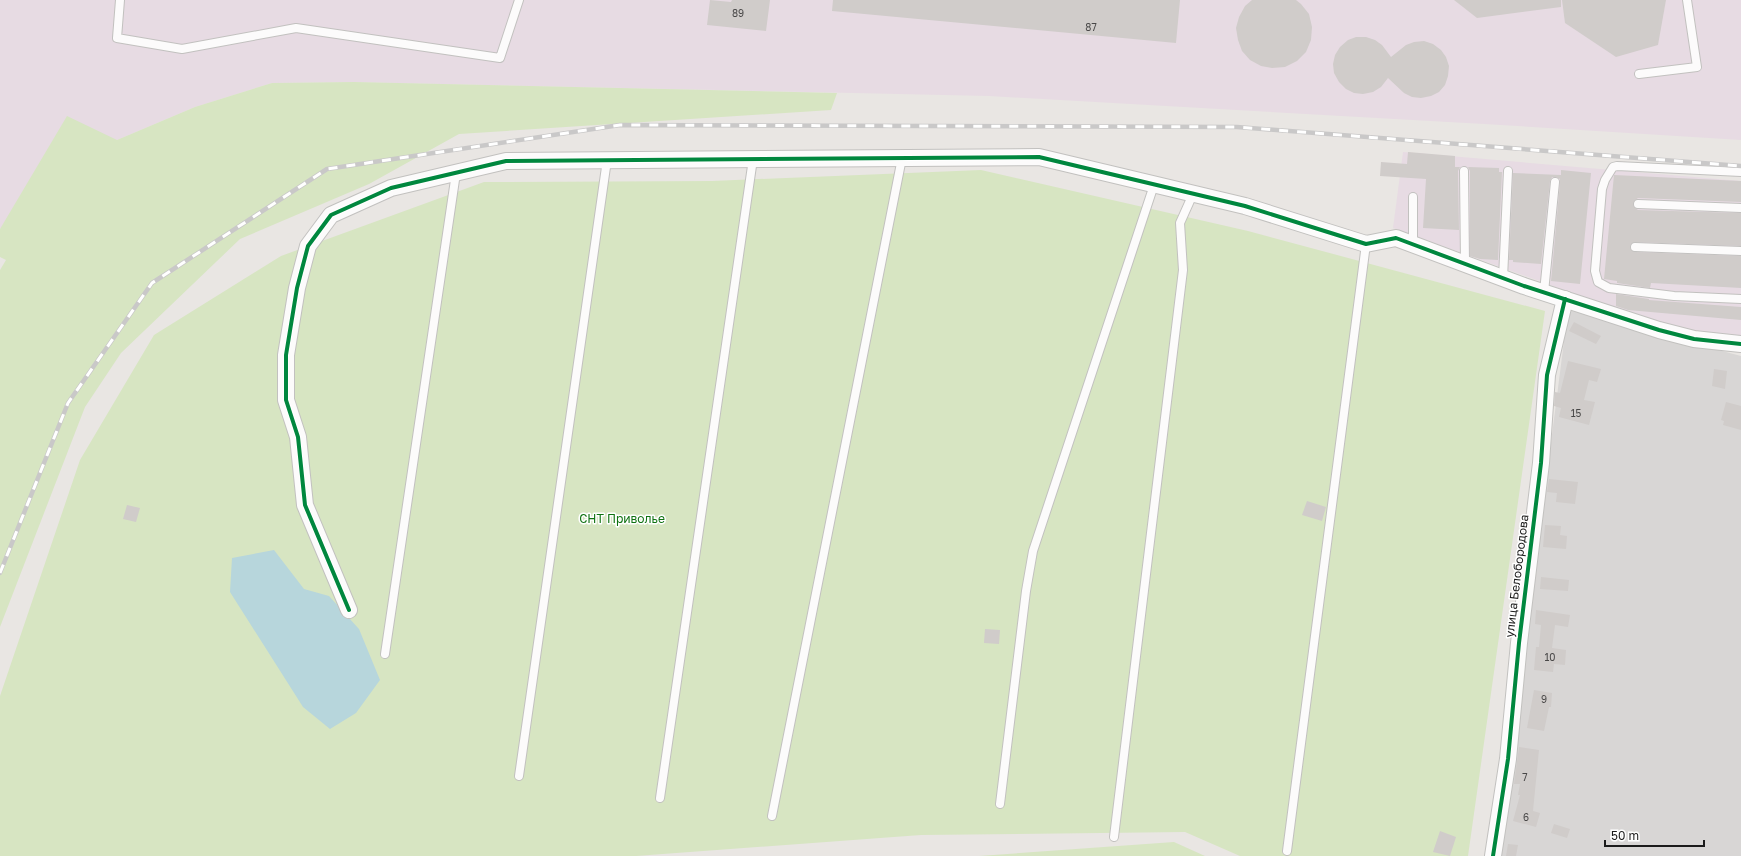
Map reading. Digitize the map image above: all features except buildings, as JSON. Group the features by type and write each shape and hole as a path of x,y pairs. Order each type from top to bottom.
{"street":[{"path":"349,610 305,505 298,437 286,400 286,355 297,288 308,246 331,215 391,188 506,161 1039,157 1245,206 1366,244 1396,238 1565,300 1694,339 1741,344"},
{"name":"улица Белобородова","path":"1493,856 1508,759 1541,463 1547,375 1565,300"}],"lane":[{"path":"120,0 117,38 182,49 296,28 500,58 519,0"},
{"path":"1639,74 1697,68 1687,0"},
{"path":"772,816 902,158"},
{"path":"660,798 753,159"},
{"path":"519,776 608,160"},
{"path":"1741,172 1613,167 1605,180 1602,189 1595,271 1598,282 1610,288 1674,296 1741,299"},
{"path":"1464,171 1465,263"},
{"path":"1503,278 1508,171"},
{"path":"385,654 456,173"},
{"path":"1544,292 1555,182"},
{"path":"1000,804 1026,591 1033,551 1154,185"},
{"path":"1114,837 1183,270 1180,223 1193,194"},
{"path":"1413,197 1413,244"},
{"path":"1638,204 1741,208"},
{"path":"1287,851 1366,244"},
{"path":"1635,247 1741,251"}],"shaded area":[{"path":"0,0 1741,0 1741,140 989,96 354,82 272,83 195,107 117,140 0,229"},
{"path":"1403,152 1741,181 1741,339 1719,338 1658,324 1393,228"},
{"path":"1568,310 1741,356 1741,856 1498,856"}],"green space":[{"path":"354,82 837,93 831,110 459,134 369,184 240,239 121,353 85,407 0,627 0,270 6,260 0,257 0,229 67,116 117,140 195,107 272,83"},
{"name":"СНТ Приволье","path":"981,170 1248,231 1545,311 1468,856 1240,856 1185,832 921,835 636,856 0,856 0,696 80,460 154,335 281,256 484,182 712,181"},
{"path":"1174,842 1205,856 979,856"}],"water":[{"path":"274,550 304,589 329,596 359,629 380,680 356,713 330,729 303,707 230,592 232,558"}],"railway":[{"path":"0,573 68,403 152,283 327,169 620,125 1237,127 1741,166"}],"cycle path":[{"path":"349,610 305,505 298,437 286,400 286,355 297,288 308,246 331,215 391,188 506,161 1039,157 1245,206 1366,244 1396,238 1524,286 1659,330 1694,339 1741,344"},
{"path":"1493,856 1508,759 1519,643 1541,463 1547,375 1565,299"}]}
